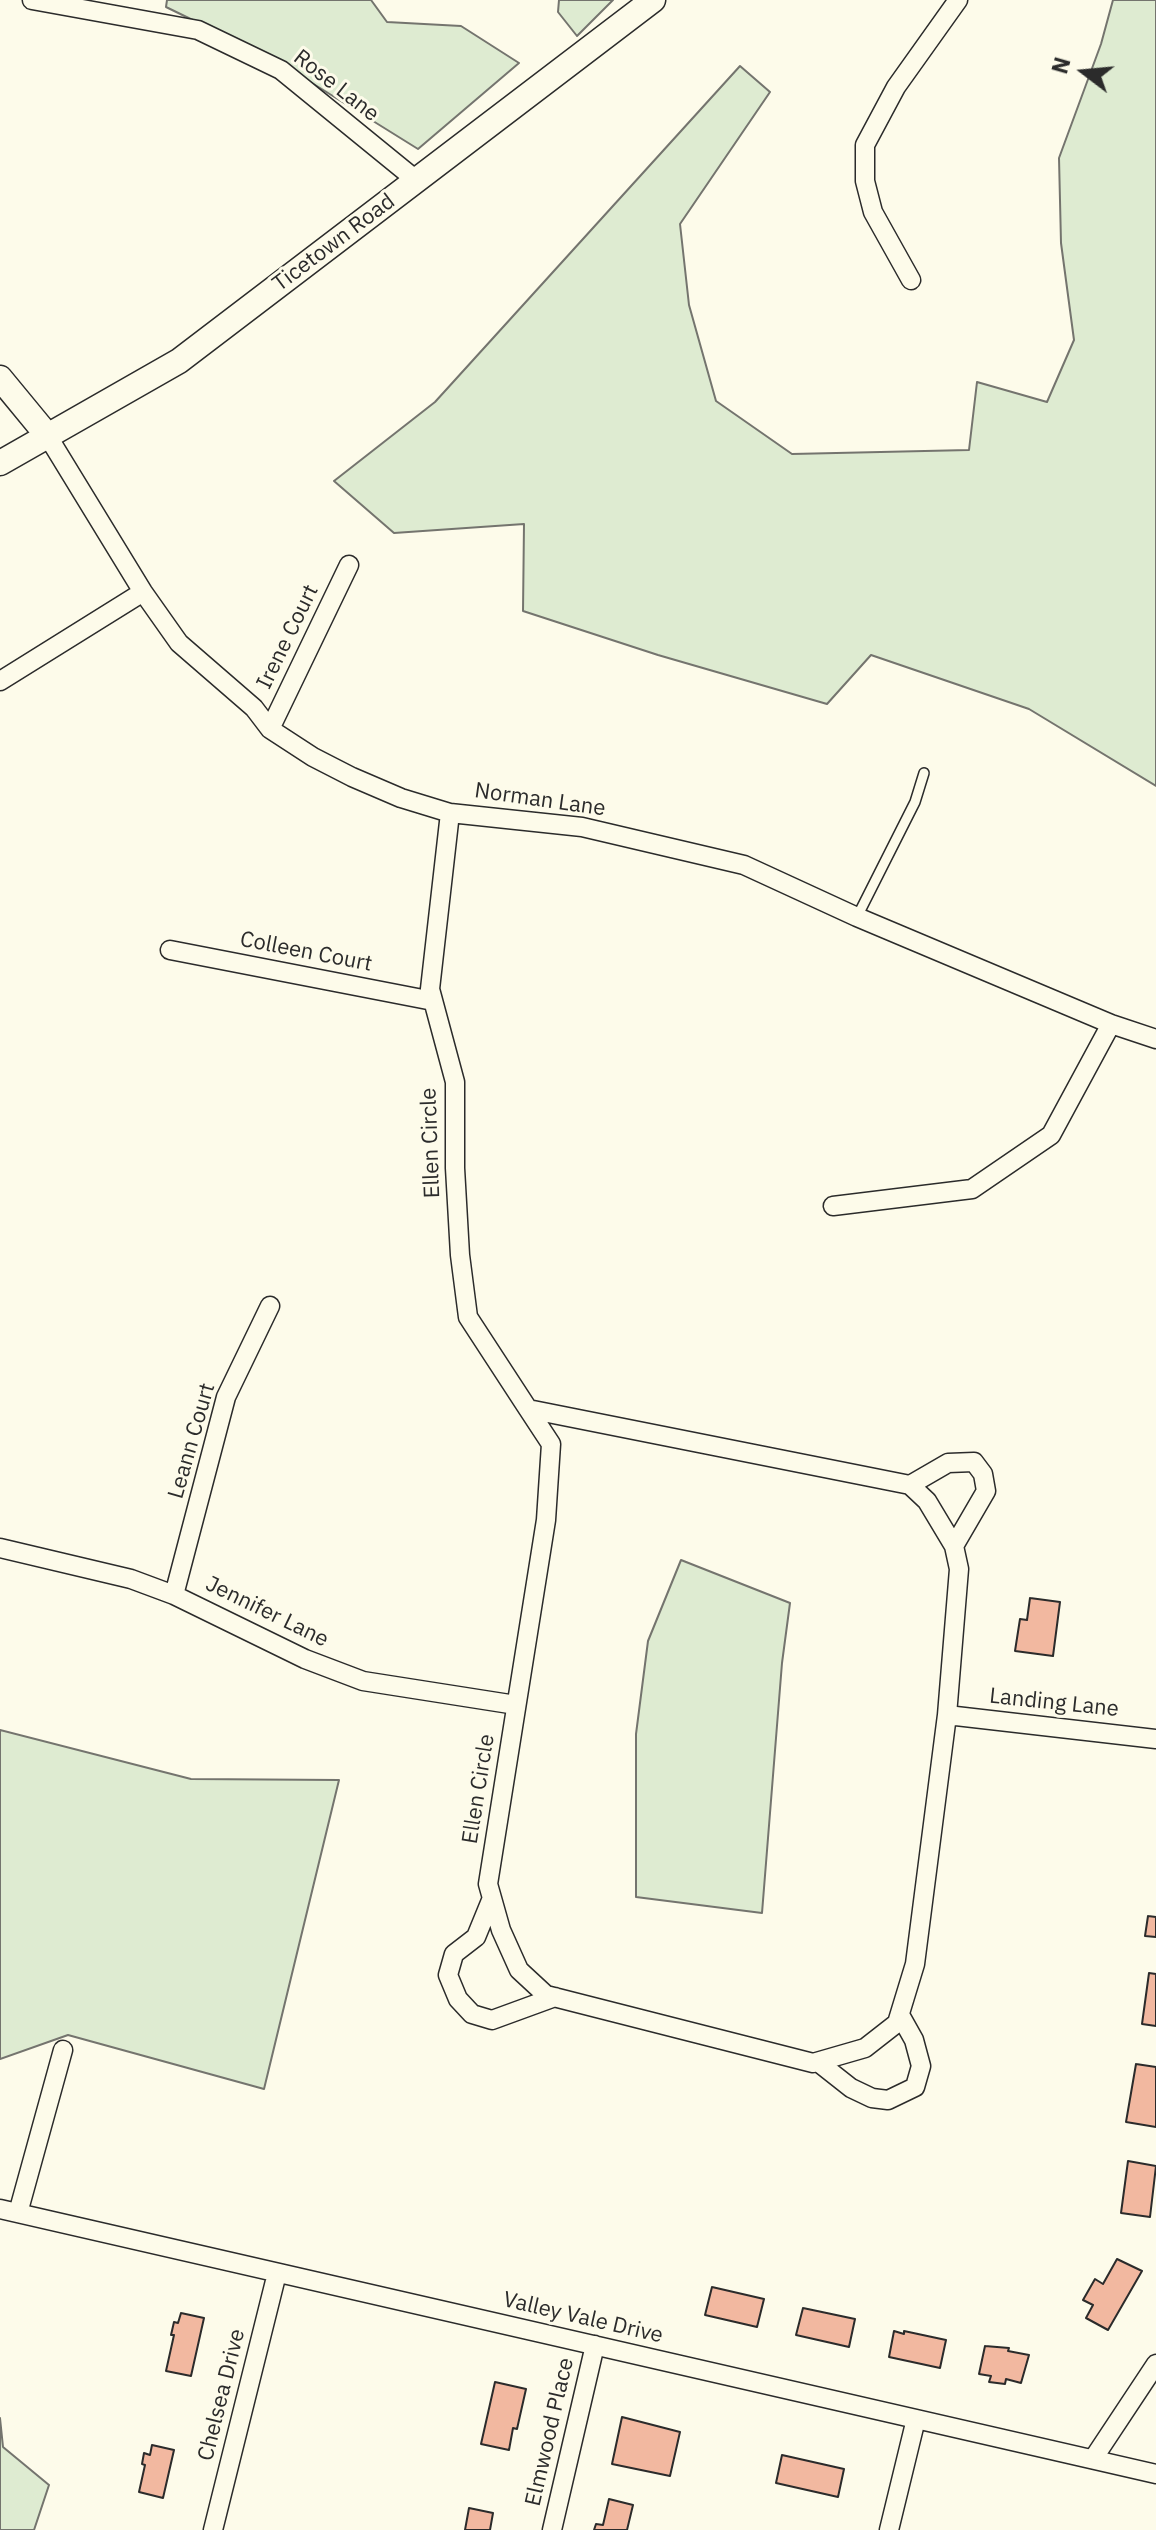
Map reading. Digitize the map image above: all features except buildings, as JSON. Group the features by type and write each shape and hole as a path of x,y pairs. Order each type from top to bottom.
{"street":[{"name":"Rose Lane","path":"32,0 198,30 281,70 416,180"},
{"name":"Ticetown Road","path":"0,463 179,361 653,0"},
{"path":"911,280 873,212 865,181 865,145 896,87 958,0"},
{"path":"0,378 47,435"},
{"name":"Norman Lane","path":"47,435 143,592 179,643 254,708 270,729 352,777 401,798 450,813 582,827 744,865 857,917 1111,1024 1156,1039"},
{"name":"Irene Court","path":"270,729 349,565"},
{"path":"0,681 143,592"},
{"name":"Ellen Circle","path":"450,813 430,989 455,1082 455,1168 460,1255 468,1317 551,1444 546,1520 488,1884 501,1930 519,1970 546,1995 813,2063 865,2048 897,2023 915,1964 947,1715 959,1569 954,1546 927,1501 910,1485"},
{"name":"Colleen Court","path":"170,950 433,1001"},
{"path":"833,1206 972,1189 1051,1135 1111,1024"},
{"name":"Leann Court","path":"174,1595 226,1397 270,1306"},
{"path":"528,1409 910,1485 948,1463 974,1462 983,1474 986,1491 954,1546"},
{"name":"Jennifer Lane","path":"0,1548 131,1579 174,1595 305,1659 363,1681 516,1705"},
{"name":"Landing Lane","path":"947,1715 1156,1739"},
{"name":"Ellen Circle","path":"492,1898 476,1937 454,1954 448,1975 458,1999 472,2014 492,2020 555,1997"},
{"name":"Ellen Circle","path":"818,2062 851,2088 872,2098 888,2100 915,2087 921,2066 914,2040 900,2015"},
{"path":"9,2211 63,2050"},
{"name":"Valley Vale Drive","path":"9,2211 1156,2474"},
{"name":"Chelsea Drive","path":"213,2530 277,2273"},
{"name":"Elmwood Place","path":"552,2530 595,2345"},
{"path":"1093,2459 1156,2364"},
{"path":"889,2530 916,2419"}],"lane":[{"path":"857,917 915,802 924,773"}],"green space":[{"path":"167,0 371,0 387,22 461,26 519,63 418,149 275,60 166,7"},
{"path":"559,0 613,0 577,36 558,12"},
{"path":"1113,0 1156,0 1156,786 1029,709 871,655 827,704 658,655 523,611 524,524 394,533 334,481 435,402 740,66 770,92 680,224 689,305 716,401 792,454 969,450 977,382 1047,402 1074,340 1061,243 1059,158 1101,44"},
{"path":"681,1560 790,1603 782,1663 762,1913 636,1897 636,1734 648,1641"},
{"path":"0,1730 191,1779 339,1780 264,2089 68,2035 0,2059"},
{"path":"0,2418 3,2447 49,2485 34,2530 0,2530"}]}
